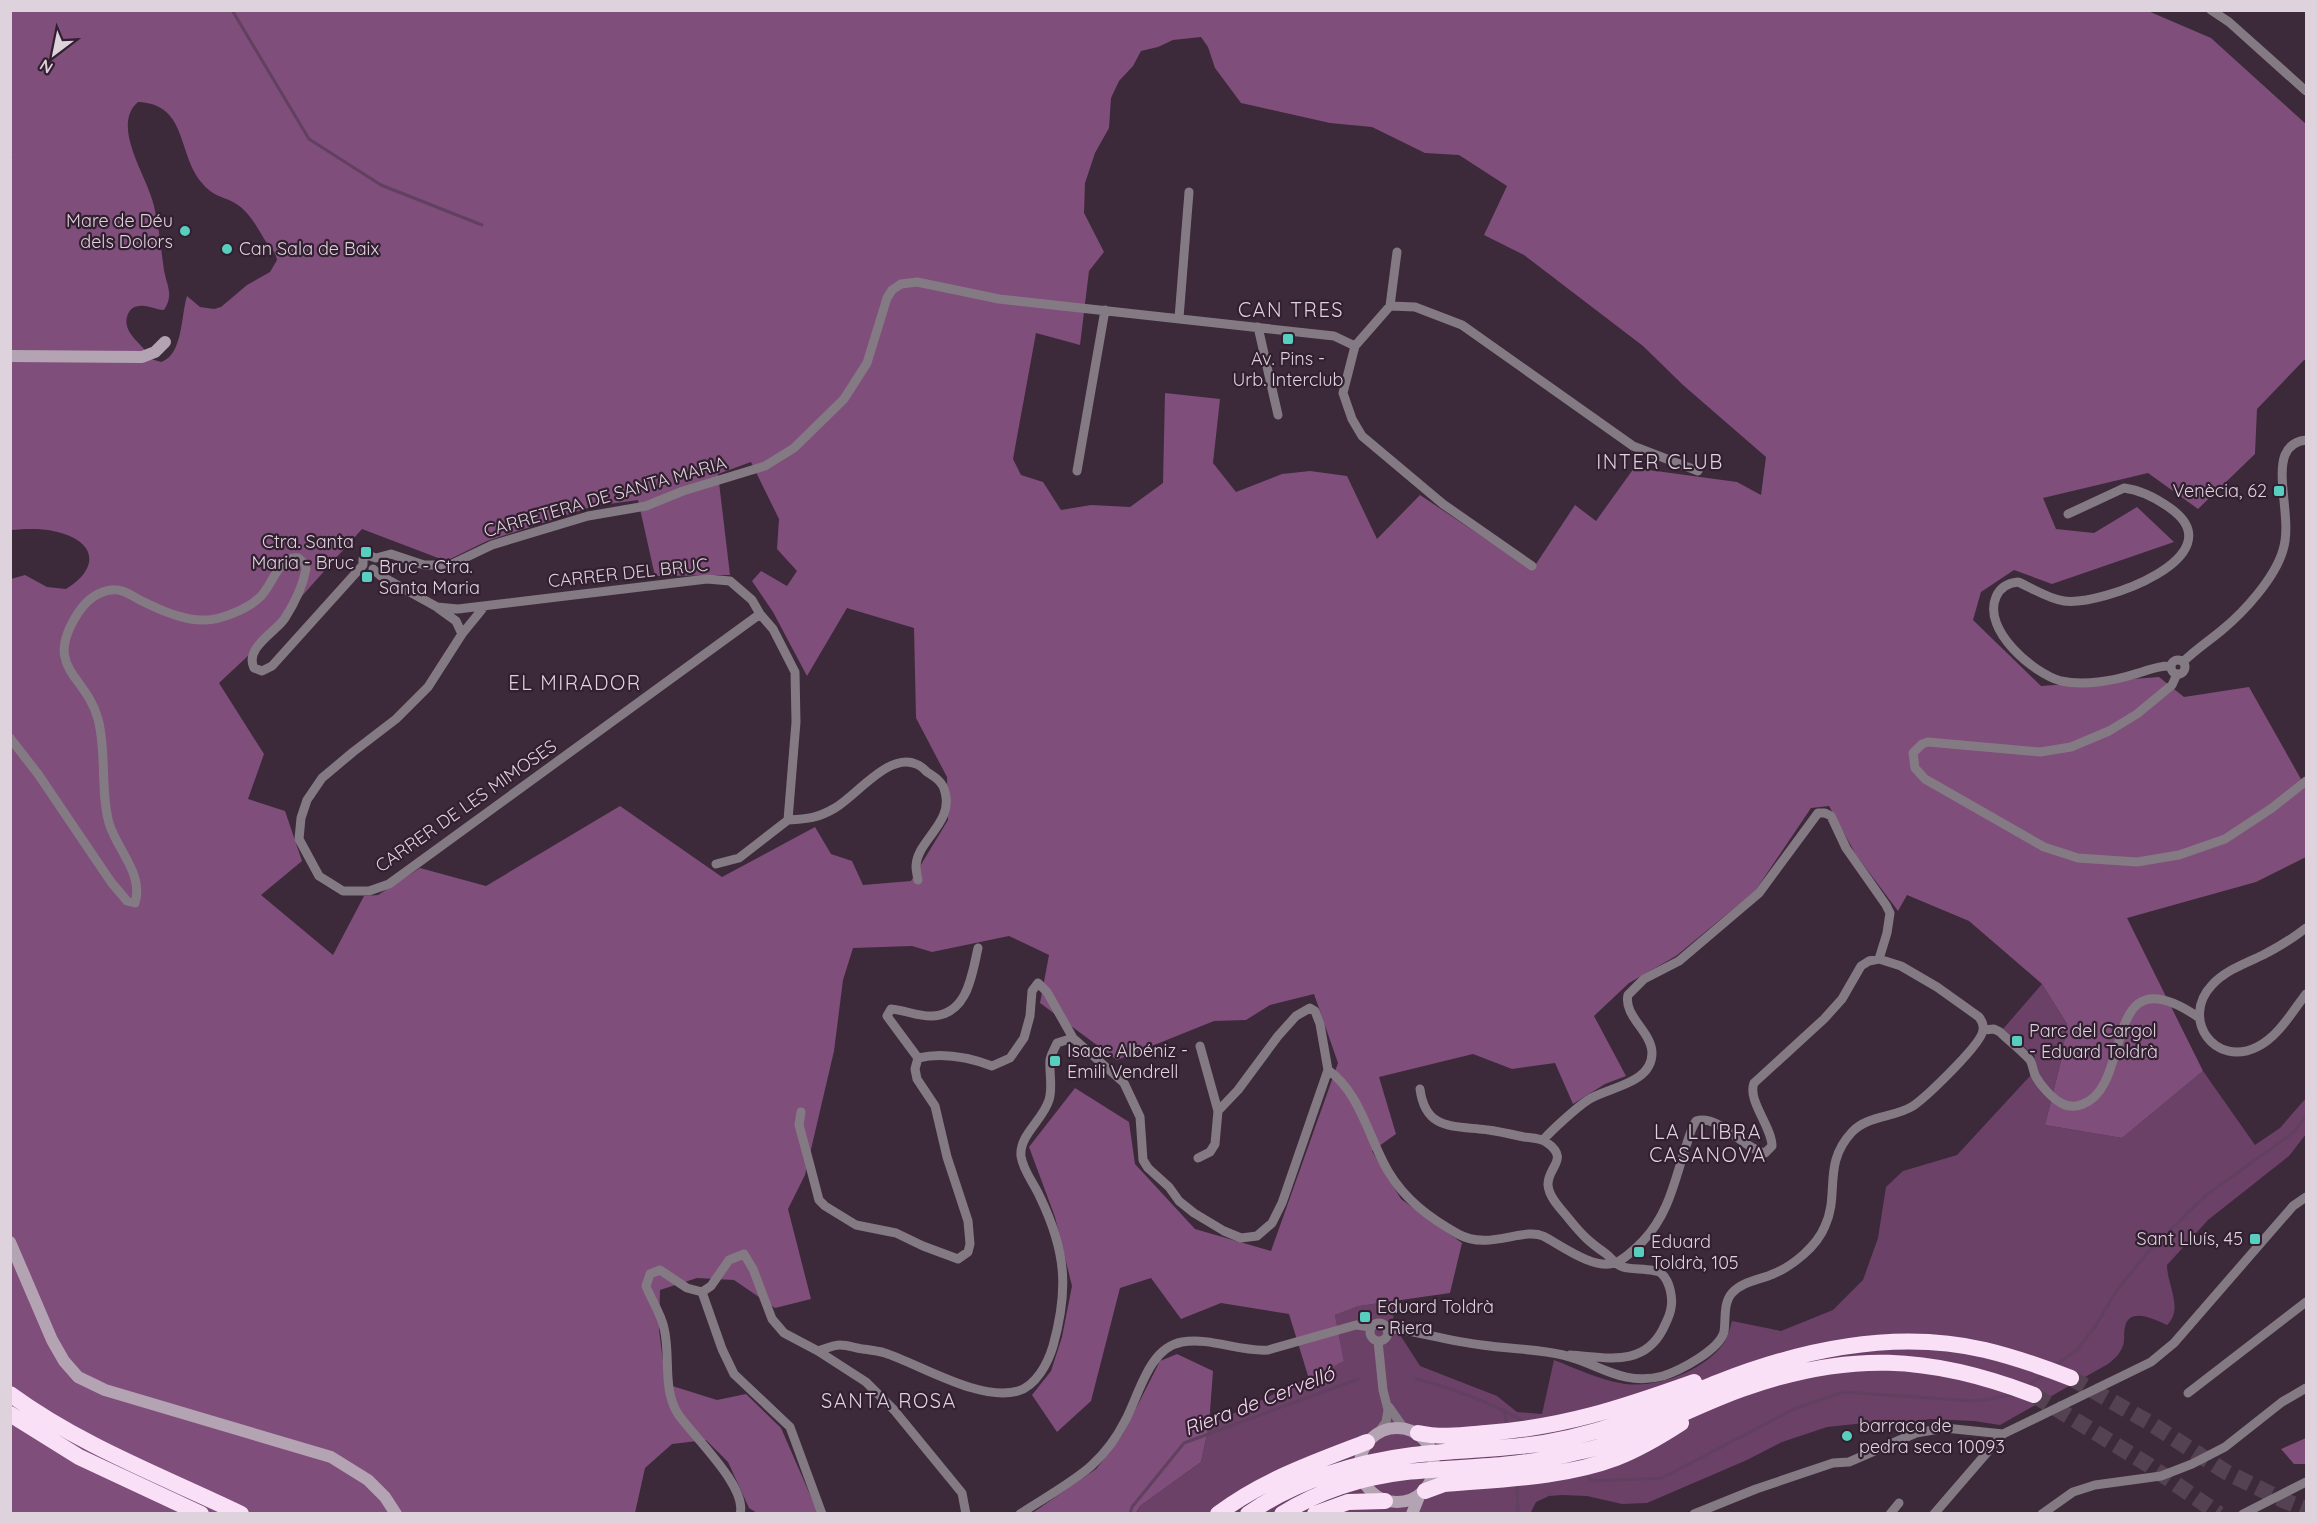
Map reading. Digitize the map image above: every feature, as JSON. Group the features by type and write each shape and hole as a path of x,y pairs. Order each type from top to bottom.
{"highway":[{"path":"1415,1434 1447,1436 1525,1430 1570,1422 1636,1403 1721,1372 1845,1346 1903,1342 1984,1350 2071,1378"},
{"path":"1248,1514 1289,1490 1324,1476 1377,1461 1414,1455 1545,1443 1615,1425 1718,1382 1785,1358"},
{"path":"1281,1514 1310,1498 1383,1475 1547,1459 1600,1447 1770,1379 1806,1370 1858,1362 1928,1365 1992,1379 2034,1395"},
{"path":"10,1394 86,1442 241,1514"},
{"path":"1425,1488 1572,1470 1615,1458 1664,1435 1719,1399"},
{"path":"10,1414 79,1457 201,1514"},
{"path":"1218,1514 1239,1498 1275,1478 1365,1446"},
{"path":"1315,1514 1348,1502 1385,1501"}],"street":[{"path":"2211,10 2229,22 2307,91"},
{"path":"1179,318 1189,192"},
{"path":"1397,252 1390,306 1355,346 1343,393 1352,419 1362,436 1443,504 1532,566"},
{"name":"CARRETERA DE SANTA MARIA","path":"368,567 377,563 376,558 391,554 424,565 450,565 492,545 588,516 646,506 683,491 765,466 794,448 844,399 867,363 887,298 892,290 901,284 916,282 999,299 1105,310"},
{"path":"1390,306 1415,307 1461,325 1633,446 1698,471"},
{"path":"1077,471 1105,310 1334,336 1355,346"},
{"path":"1258,327 1278,415"},
{"path":"10,356 142,357 155,352 165,342"},
{"path":"2183,662 2235,618 2274,570 2283,550 2286,530 2284,457 2292,445 2298,441 2307,440"},
{"path":"2068,514 2124,488 2133,489 2145,493 2178,514 2186,526 2187,547 2177,561 2154,576 2127,588 2091,599 2062,601 2018,582 2010,583 2003,587 1994,601 1996,621 2002,636 2028,663 2050,677 2065,682 2105,681 2133,675 2154,667 2170,666 2176,660 2183,662"},
{"path":"10,738 38,774 111,882 127,901 135,903 139,892 136,879 114,838 109,821 104,747 99,721 85,692 72,677 65,660 67,639 80,610 89,599 98,594 118,590 164,611 192,619 214,619 242,609 259,599 283,563 290,558 298,558 302,560 306,569 292,606 282,622 256,649 253,656 255,668 262,671 272,666 368,567"},
{"name":"CARRER DEL BRUC","path":"368,567 437,607 458,609 707,579 730,581 752,600 773,629 795,672 796,722 788,820"},
{"path":"437,607 456,621 462,634"},
{"name":"CARRER DE LES MIMOSES","path":"483,607 462,634 428,687 396,719 322,778 307,800 301,818 299,839 319,876 344,891 369,891 389,884 760,614"},
{"path":"2183,662 2184,671 2177,674 2172,685 2137,714 2109,731 2071,747 2040,752 1928,742 1922,744 1913,753 1915,768 1925,779 2044,847 2078,858 2116,861 2162,859 2197,850 2226,839 2307,781"},
{"path":"2170,666 2177,674"},
{"path":"716,864 739,858 788,820 814,819 837,807 884,768 905,762 915,763 938,779 945,791 946,806 943,817 920,853 916,865 918,880"},
{"path":"1543,1140 1589,1100 1627,1084 1645,1071 1651,1059 1651,1045 1629,1008 1628,994 1644,979 1679,961 1759,893 1818,813 1831,816 1855,863 1886,905 1890,918 1879,959"},
{"path":"2307,928 2279,946 2222,976 2211,985 2204,996 2198,1017 2203,1031 2214,1044 2228,1053 2243,1053 2259,1047 2274,1034 2307,994"},
{"path":"918,1058 887,1016 891,1009 935,1016 950,1010 962,1001 969,987 978,948"},
{"path":"1565,1355 1601,1371 1638,1378 1663,1376 1710,1350 1722,1335 1727,1301 1731,1293 1743,1284 1784,1269 1802,1255 1821,1233 1828,1215 1832,1172 1842,1145 1849,1135 1858,1126 1917,1103 1976,1045 1983,1030 1979,1017 1937,987 1901,966 1879,959 1861,966 1842,999 1824,1020 1754,1083 1753,1094 1771,1135 1772,1146 1768,1151 1765,1153 1750,1148 1710,1120 1696,1121 1670,1198 1661,1216 1644,1240 1614,1263"},
{"path":"918,1058 948,1055 977,1060 992,1066 1010,1058 1024,1038 1030,1016 1032,991 1038,983 1047,992 1072,1038 1124,1083 1140,1117 1141,1150 1148,1168 1194,1214 1241,1238 1257,1236 1272,1223 1282,1203 1328,1070 1320,1024 1315,1011 1310,1008 1290,1022 1238,1090 1218,1111"},
{"path":"1983,1030 1994,1029 2000,1032 2031,1061 2036,1077 2047,1091 2059,1102 2067,1106 2076,1106 2085,1104 2100,1088 2127,1022 2139,1003 2147,999 2169,1000 2198,1017"},
{"path":"819,1351 841,1345 885,1353 934,1376 1001,1394 1020,1391 1034,1381 1051,1353 1057,1332 1064,1290 1063,1260 1054,1230 1040,1196 1022,1164 1020,1153 1026,1136 1049,1100 1050,1058 1057,1043 1072,1038"},
{"path":"1198,1158 1210,1152 1215,1144 1218,1111 1200,1046"},
{"path":"801,1112 800,1125 808,1158 819,1200 825,1206 856,1225 896,1233 958,1259 968,1252 970,1244 968,1221 939,1132 935,1106 917,1079 915,1069 918,1058"},
{"path":"1328,1070 1346,1089 1388,1171 1401,1190 1420,1210 1461,1236 1479,1241 1540,1234 1579,1256 1599,1263 1614,1263 1626,1268 1658,1271 1663,1274 1672,1300 1670,1313 1660,1336 1652,1346 1633,1356 1623,1358 1565,1355 1483,1346 1398,1329 1387,1330"},
{"path":"1420,1089 1426,1110 1440,1124 1543,1140 1550,1145 1558,1157 1549,1179 1550,1192 1587,1242 1607,1254 1614,1263"},
{"path":"1934,1514 2003,1434 2151,1362 2174,1343 2293,1206 2307,1197"},
{"path":"10,1242 58,1352 78,1377 105,1390 331,1457 368,1480 385,1497 396,1514"},
{"path":"740,1514 742,1508 736,1491 722,1465 703,1446 677,1412 670,1393 664,1326 646,1286 650,1274 660,1270 687,1288 702,1292 711,1287 729,1260 744,1254 753,1269 772,1319 784,1333 819,1351 866,1382 894,1410 962,1493 966,1514"},
{"path":"702,1292 722,1349 734,1374 790,1427 822,1514"},
{"path":"2188,1394 2307,1302"},
{"path":"1020,1514 1092,1466 1120,1430 1159,1356 1174,1344 1194,1342 1257,1351 1268,1350 1356,1325 1371,1327 1380,1323 1385,1325 1387,1330 1386,1337 1378,1341"},
{"path":"1371,1327 1370,1335 1378,1341 1386,1402 1386,1422 1365,1446 1361,1472 1370,1490 1397,1514"},
{"path":"2042,1514 2073,1492 2095,1485 2161,1476 2192,1464 2225,1447 2282,1402 2307,1388"},
{"path":"1386,1402 1415,1434 1435,1464 1412,1514"},
{"path":"1694,1514 1756,1489 1833,1463 1849,1462 1916,1433 1945,1428 2003,1434"},
{"path":"1380,1430 1415,1434"},
{"path":"2243,1514 2307,1482"},
{"path":"1385,1501 1403,1503 1425,1488"},
{"path":"1890,1514 1899,1503"}],"shaded area":[{"path":"10,11 2148,11 2211,38 2306,124 2306,360 2257,409 2255,454 2198,509 2148,473 2043,498 2056,529 2094,533 2137,507 2174,542 2052,584 2014,570 1981,592 1973,620 2041,686 2159,677 2184,697 2249,687 2306,788 2306,857 2256,882 2127,918 2203,1071 2122,1138 2045,1125 2061,1061 2067,1024 2042,984 1969,921 1907,895 1898,911 1856,855 1829,806 1811,808 1755,891 1676,956 1629,983 1594,1016 1626,1076 1605,1084 1573,1104 1555,1063 1512,1069 1473,1054 1379,1077 1396,1134 1372,1151 1401,1199 1462,1243 1450,1293 1359,1306 1335,1315 1344,1361 1309,1379 1289,1314 1221,1303 1181,1319 1151,1278 1120,1288 1091,1401 1057,1432 1032,1395 1051,1371 1062,1337 1072,1286 1055,1217 1029,1147 1075,1088 1129,1122 1135,1164 1195,1229 1271,1251 1338,1063 1314,994 1270,1005 1246,1020 1214,1021 1117,1060 1040,1003 1049,955 1009,936 932,952 912,946 853,948 843,980 834,1051 805,1175 788,1209 811,1299 775,1308 734,1280 697,1278 660,1290 659,1330 666,1384 717,1400 746,1394 781,1428 818,1513 757,1513 749,1508 728,1462 706,1440 672,1444 645,1468 635,1513 11,1513 11,579 25,575 47,587 66,589 85,571 89,563 89,554 78,540 67,535 43,529 11,530","holes":["1201,37 1208,47 1215,68 1241,103 1330,123 1372,127 1425,153 1459,155 1507,186 1484,235 1524,255 1643,346 1683,385 1766,457 1761,495 1737,482 1634,468 1596,521 1575,505 1532,570 1420,495 1377,539 1347,476 1310,471 1282,474 1236,492 1213,463 1220,399 1165,393 1163,483 1130,507 1091,505 1061,510 1043,482 1021,475 1013,459 1036,333 1080,345 1089,271 1104,252 1084,213 1085,183 1095,153 1109,128 1111,98 1119,81 1133,66 1141,51 1173,40","138,102 154,105 166,111 174,121 188,158 202,183 211,192 235,203 245,211 273,250 277,260 270,272 247,285 221,307 214,309 200,307 187,296 180,334 174,351 161,362 151,359 130,333 126,321 132,308 146,306 164,310 169,299 154,206 129,138 130,112","751,462 779,519 777,549 797,571 787,586 761,571 752,581 773,612 807,676 847,608 914,628 916,718 947,777 948,820 911,881 863,885 852,861 831,854 815,827 722,877 620,806 486,886 420,868 378,895 364,896 333,955 261,895 302,861 285,811 248,799 264,754 219,683 250,654 362,529 446,561 487,541 594,506 638,500 655,576 730,575 718,474"]},
{"path":"2042,984 2067,1024 2061,1061 2045,1125 2122,1138 2203,1071 2255,1145 2280,1128 2306,1098 2306,1134 2289,1156 2208,1220 2167,1265 2174,1304 2172,1319 2167,1325 2143,1316 2132,1317 2125,1327 2123,1347 2108,1364 2000,1425 1930,1419 1907,1423 1865,1423 1827,1427 1782,1442 1747,1460 1647,1503 1622,1504 1587,1496 1562,1495 1549,1496 1536,1502 1530,1514 1136,1514 1140,1506 1201,1462 1209,1425 1344,1361 1335,1315 1359,1306 1394,1301 1393,1324 1420,1366 1497,1396 1517,1412 1542,1414 1554,1360 1611,1381 1648,1384 1677,1376 1704,1362 1724,1343 1732,1321 1781,1331 1833,1310 1863,1280 1878,1238 1886,1187 1903,1171 1957,1155 2030,1076 2035,1056 2003,1029"},
{"path":"1177,1354 1213,1371 1209,1425 1201,1462 1140,1506 1136,1513 1031,1514 1096,1469 1122,1436 1160,1361"},
{"path":"2306,1438 2306,1464 2294,1464 2281,1449"}],"waterway":[{"path":"232,10 309,139 381,185 482,225"},
{"path":"2055,1366 2078,1349 2117,1290 2148,1252 2205,1196 2294,1132 2306,1116"},
{"path":"2026,1387 2043,1375"},
{"name":"Riera de Cervelló","path":"1130,1514 1132,1507 1184,1443 1358,1379"},
{"path":"1416,1379 1472,1397 1526,1423"},
{"path":"1585,1473 1592,1481 1662,1478 1794,1409 1843,1392 1975,1401 2013,1395"},
{"path":"1504,1409 1507,1426"},
{"path":"1517,1482 1518,1514"}],"tunnel":[{"path":"2071,1378 2150,1423 2226,1472 2306,1509"},
{"path":"2034,1395 2147,1464 2219,1514"}],"place":[{"name":"Mare de Déu dels Dolors","path":"185,231"},
{"name":"Can Sala de Baix","path":"227,249"},
{"name":"Av. Pins - Urb. Interclub","path":"1288,339"},
{"name":"Venècia, 62","path":"2279,491"},
{"name":"Ctra. Santa Maria - Bruc","path":"366,552"},
{"name":"Bruc - Ctra. Santa Maria","path":"367,577"},
{"name":"Parc del Cargol - Eduard Toldrà","path":"2017,1041"},
{"name":"Isaac Albéniz - Emili Vendrell","path":"1055,1061"},
{"name":"Sant Lluís, 45","path":"2255,1239"},
{"name":"Eduard Toldrà, 105","path":"1639,1252"},
{"name":"Eduard Toldrà - Riera","path":"1365,1317"},
{"name":"barraca de pedra seca 10093","path":"1847,1436"}],"district":[{"name":"CAN TRES","path":"1291,310"},
{"name":"INTER CLUB","path":"1660,462"},
{"name":"EL MIRADOR","path":"575,683"},
{"name":"LA LLIBRA CASANOVA","path":"1708,1144"},
{"name":"SANTA ROSA","path":"889,1401"}]}
